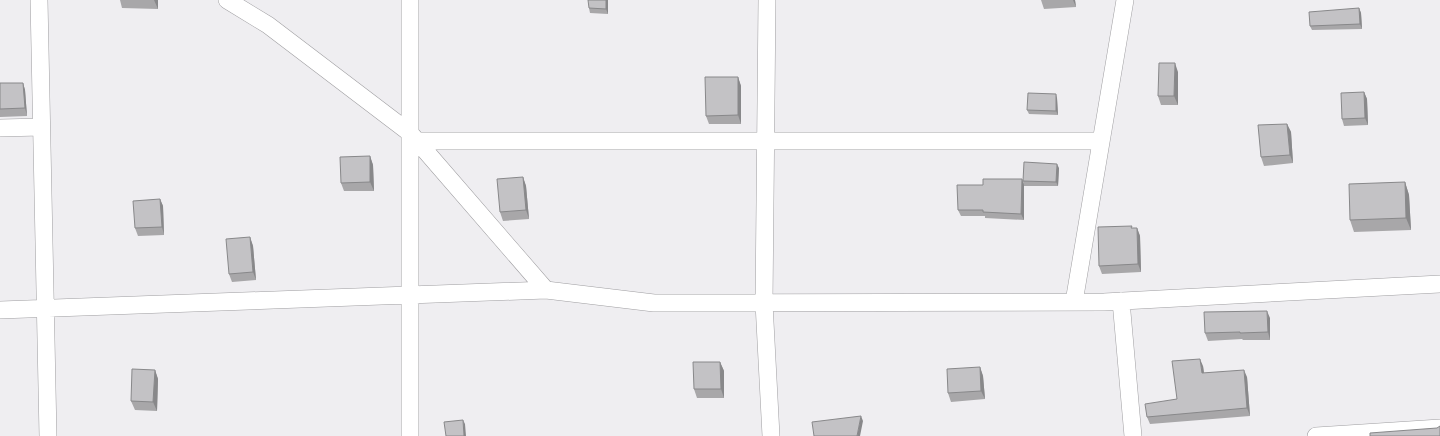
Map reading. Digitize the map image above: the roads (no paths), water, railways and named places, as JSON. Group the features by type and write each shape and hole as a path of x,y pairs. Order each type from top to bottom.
{"street":[{"path":"38,0 48,436"},
{"path":"227,0 268,25 413,137 546,290"},
{"path":"410,0 413,137 410,295 410,436"},
{"path":"767,0 764,303 771,436"},
{"path":"1074,302 1126,0"},
{"path":"0,128 41,127"},
{"path":"413,137 1101,141"},
{"path":"0,310 546,290 654,303 1074,302 1121,301 1440,284"},
{"path":"1121,301 1133,436"},
{"path":"1316,436 1440,428"}]}
